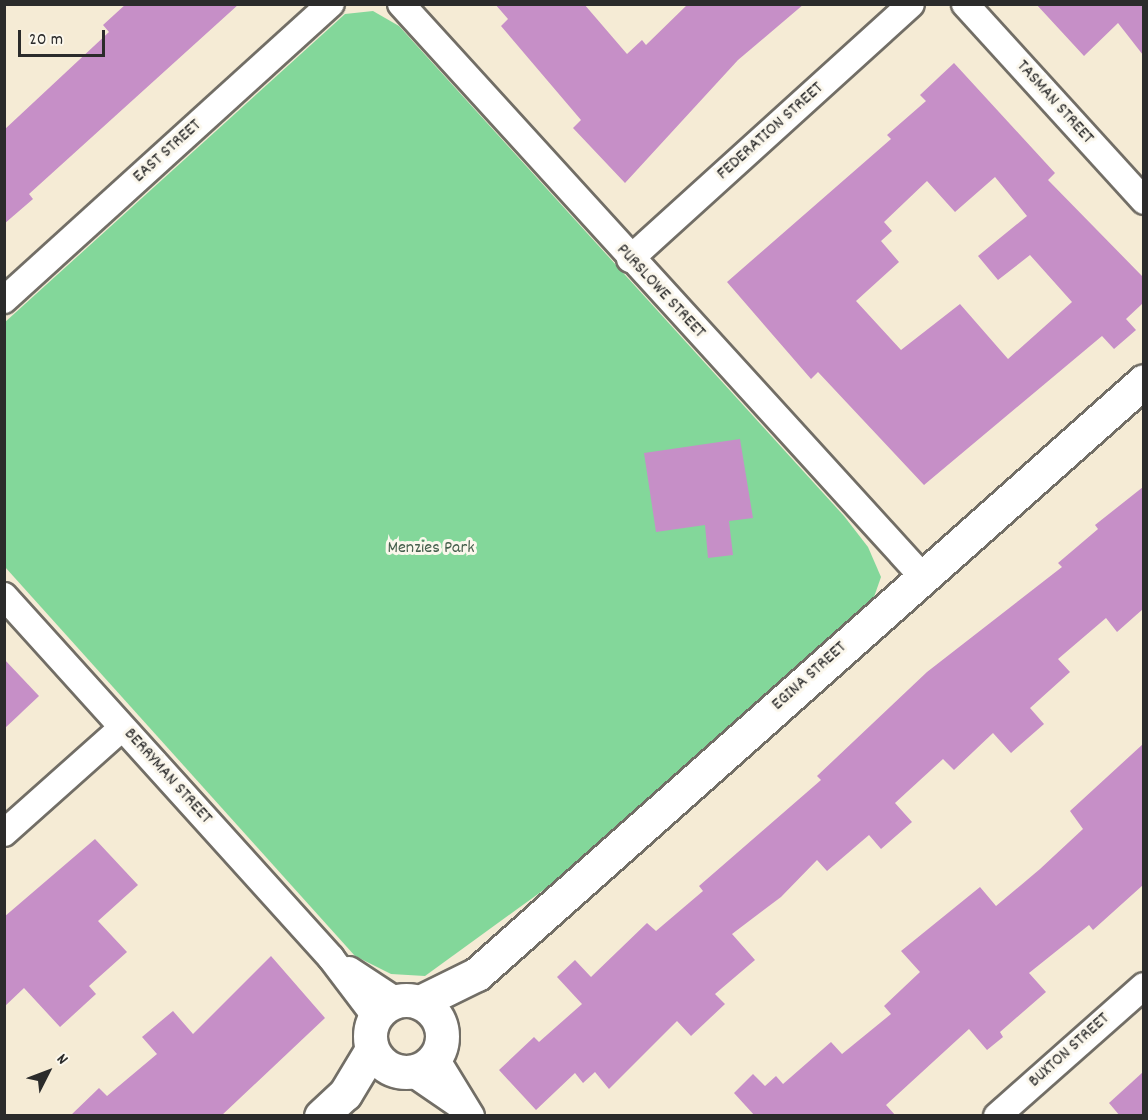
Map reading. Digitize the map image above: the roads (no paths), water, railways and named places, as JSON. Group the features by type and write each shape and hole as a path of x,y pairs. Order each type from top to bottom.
{"street":[{"name":"EAST STREET","path":"4,300 332,4"},
{"name":"PURSLOWE STREET","path":"401,4 630,259 922,577"},
{"name":"FEDERATION STREET","path":"630,259 911,4"},
{"name":"TASMAN STREET","path":"965,4 1143,201"},
{"name":"EGINA STREET","path":"421,1059 477,974 1143,381"},
{"name":"BERRYMAN STREET","path":"4,596 331,958 396,1006 435,1014 421,1059"},
{"path":"4,833 122,728"},
{"name":"EGINA STREET","path":"396,1006 477,974"},
{"name":"BUXTON STREET","path":"997,1116 1143,986"},
{"path":"321,1116 345,1094 396,1006"},
{"name":"BERRYMAN STREET","path":"372,1049 421,1059 468,1112"},
{"path":"345,1094 421,1059"}],"park label":[{"name":"Menzies Park","path":"431,549"}]}
